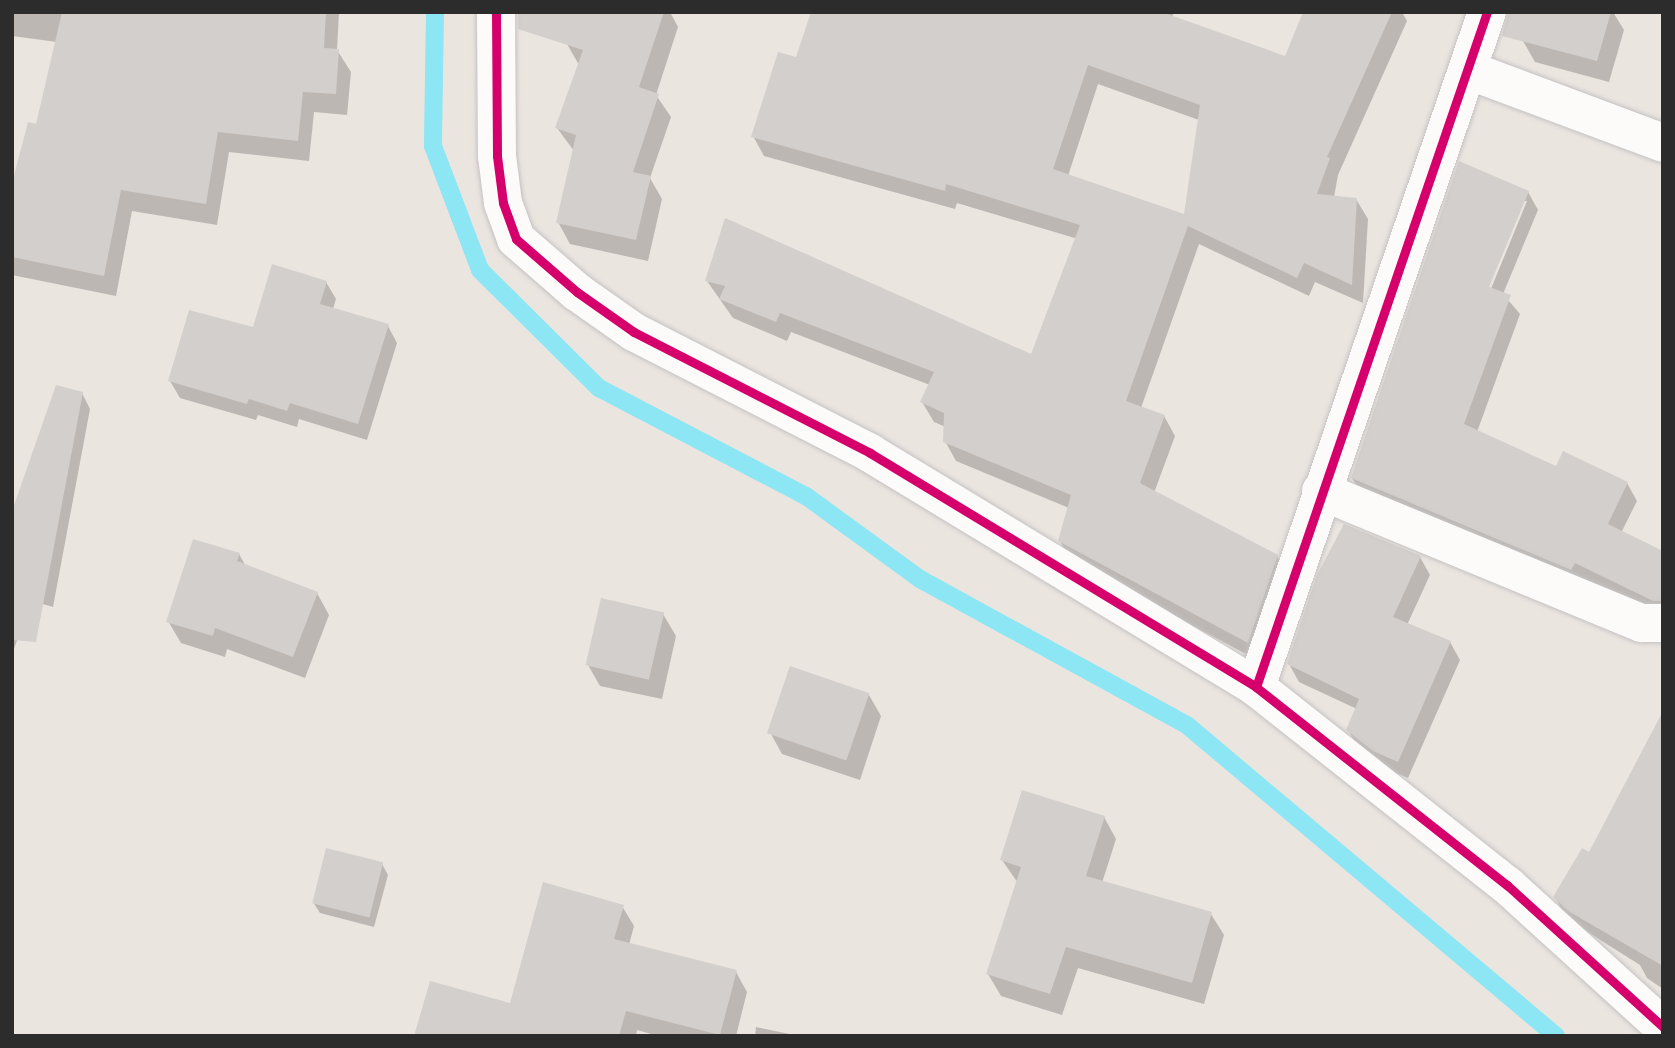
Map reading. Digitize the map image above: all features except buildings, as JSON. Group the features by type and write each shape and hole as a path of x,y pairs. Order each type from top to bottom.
{"street":[{"path":"496,12 497,156 503,203 516,239 577,292 634,332 870,453 1256,687 1507,885 1663,1027"},
{"path":"1256,687 1487,12"},
{"path":"1468,70 1663,143"},
{"path":"1321,491 1642,622 1663,622"}],"waterway":[{"path":"435,12 433,146 480,270 599,388 806,496 920,579 1188,726 1556,1036"}],"cycle path":[{"path":"496,12 497,156 503,203 516,239 577,292 634,332 870,453 1256,687 1507,885 1663,1027"},
{"path":"1256,687 1487,12"}]}
